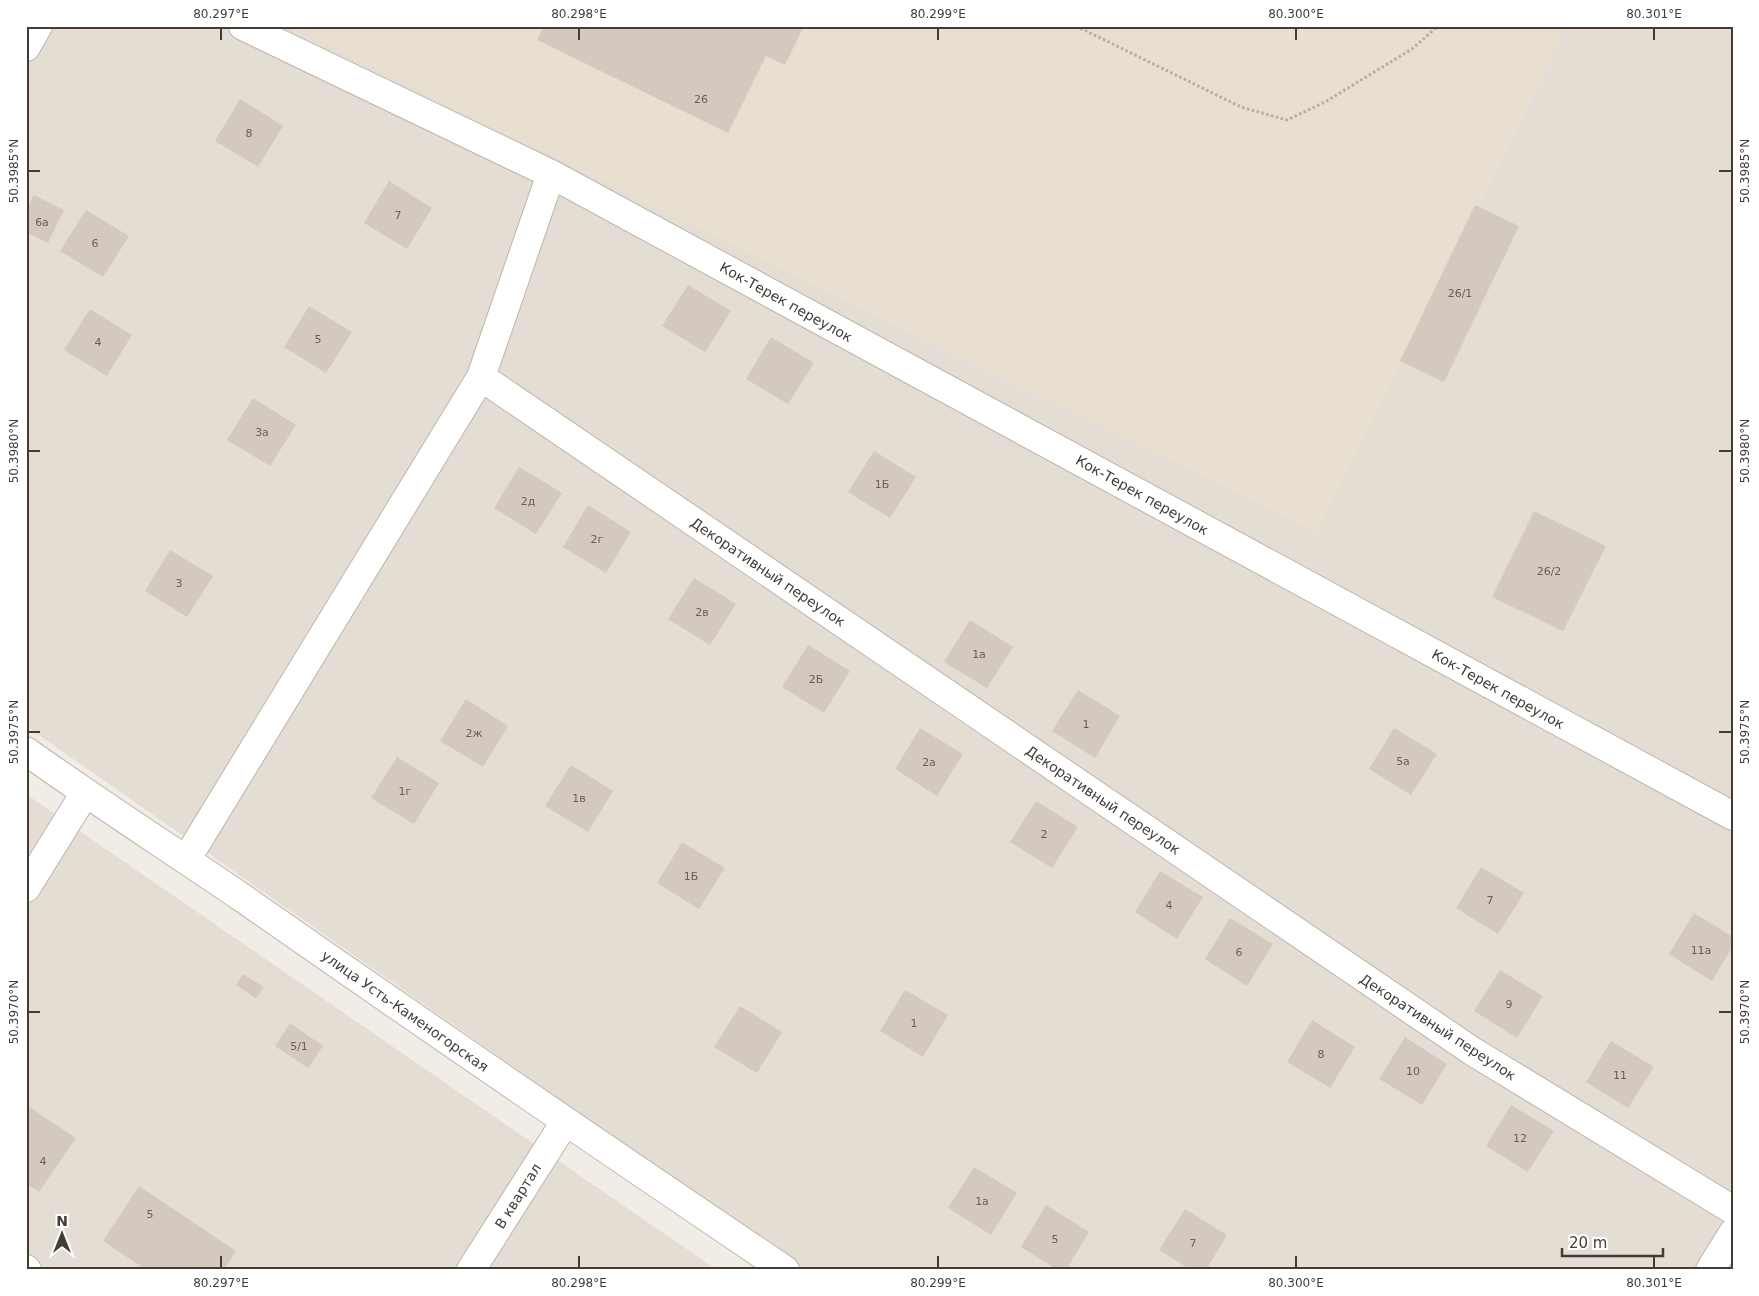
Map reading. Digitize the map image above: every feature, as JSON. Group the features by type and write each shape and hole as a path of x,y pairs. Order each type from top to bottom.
{"street":[{"path":"26,47 38,26"},
{"name":"Кок-Терек переулок","path":"242,26 551,174 1733,816"},
{"path":"186,860 481,377 551,174"},
{"name":"Декоративный переулок","path":"481,377 1472,1051 1733,1210"},
{"name":"улица Усть-Каменогорская","path":"26,751 565,1122 785,1270"},
{"path":"26,888 85,793"},
{"name":"В квартал","path":"471,1270 565,1122"},
{"path":"1710,1270 1733,1233"}],"path":[{"path":"1076,26 1241,107 1287,120 1325,102 1412,49 1438,26"}],"shaded area":[{"path":"26,26 1733,26 1733,1270 804,1270 26,726"},
{"path":"287,26 1567,26 1317,532"},
{"path":"26,794 717,1270 26,1270"}],"building":[{"path":"544,26 804,26 785,65 766,56 728,133 537,40"},
{"path":"240,99 283,126 258,167 215,141"},
{"path":"389,181 432,208 407,249 364,223"},
{"path":"34,195 64,210 48,243 26,232 26,211"},
{"path":"1475,205 1519,226 1444,382 1400,361"},
{"path":"86,210 129,236 103,277 60,251"},
{"path":"688,285 731,311 705,352 662,326"},
{"path":"309,306 352,332 326,373 284,347"},
{"path":"90,309 132,335 107,376 64,350"},
{"path":"771,337 814,363 788,404 746,379"},
{"path":"253,398 296,425 270,466 227,440"},
{"path":"874,451 916,477 890,518 848,492"},
{"path":"519,467 562,493 536,534 494,508"},
{"path":"588,505 631,532 606,573 563,547"},
{"path":"1534,511 1606,546 1563,631 1492,597"},
{"path":"170,550 213,576 187,617 145,591"},
{"path":"694,578 736,604 710,645 668,619"},
{"path":"970,620 1013,647 987,688 944,662"},
{"path":"808,645 850,671 824,713 782,687"},
{"path":"1078,690 1120,716 1095,758 1052,731"},
{"path":"466,699 508,726 483,767 440,741"},
{"path":"920,728 963,754 937,796 895,769"},
{"path":"1394,728 1437,754 1411,795 1369,769"},
{"path":"397,757 439,783 414,824 371,798"},
{"path":"571,765 613,791 588,832 545,806"},
{"path":"1036,801 1078,827 1052,868 1010,842"},
{"path":"682,842 725,868 699,909 657,883"},
{"path":"1481,867 1524,893 1498,934 1456,908"},
{"path":"1160,871 1203,897 1177,939 1135,912"},
{"path":"1694,913 1733,937 1733,946 1712,981 1669,954"},
{"path":"1230,918 1273,944 1247,986 1205,959"},
{"path":"1500,970 1543,996 1517,1038 1474,1011"},
{"path":"243,974 264,987 256,998 236,985"},
{"path":"905,990 948,1015 923,1057 880,1031"},
{"path":"740,1006 782,1032 757,1073 714,1047"},
{"path":"1312,1020 1355,1047 1330,1088 1287,1062"},
{"path":"290,1023 323,1046 308,1068 275,1046"},
{"path":"1405,1037 1447,1064 1422,1105 1379,1079"},
{"path":"1611,1041 1654,1067 1628,1108 1586,1082"},
{"path":"26,1105 76,1138 39,1192 26,1183"},
{"path":"1511,1105 1554,1131 1528,1172 1486,1146"},
{"path":"974,1167 1017,1193 991,1235 948,1208"},
{"path":"139,1186 236,1251 224,1270 146,1270 103,1241"},
{"path":"1046,1205 1089,1232 1066,1270 1058,1270 1021,1247"},
{"path":"1185,1209 1227,1235 1206,1270 1191,1270 1159,1250"}]}
